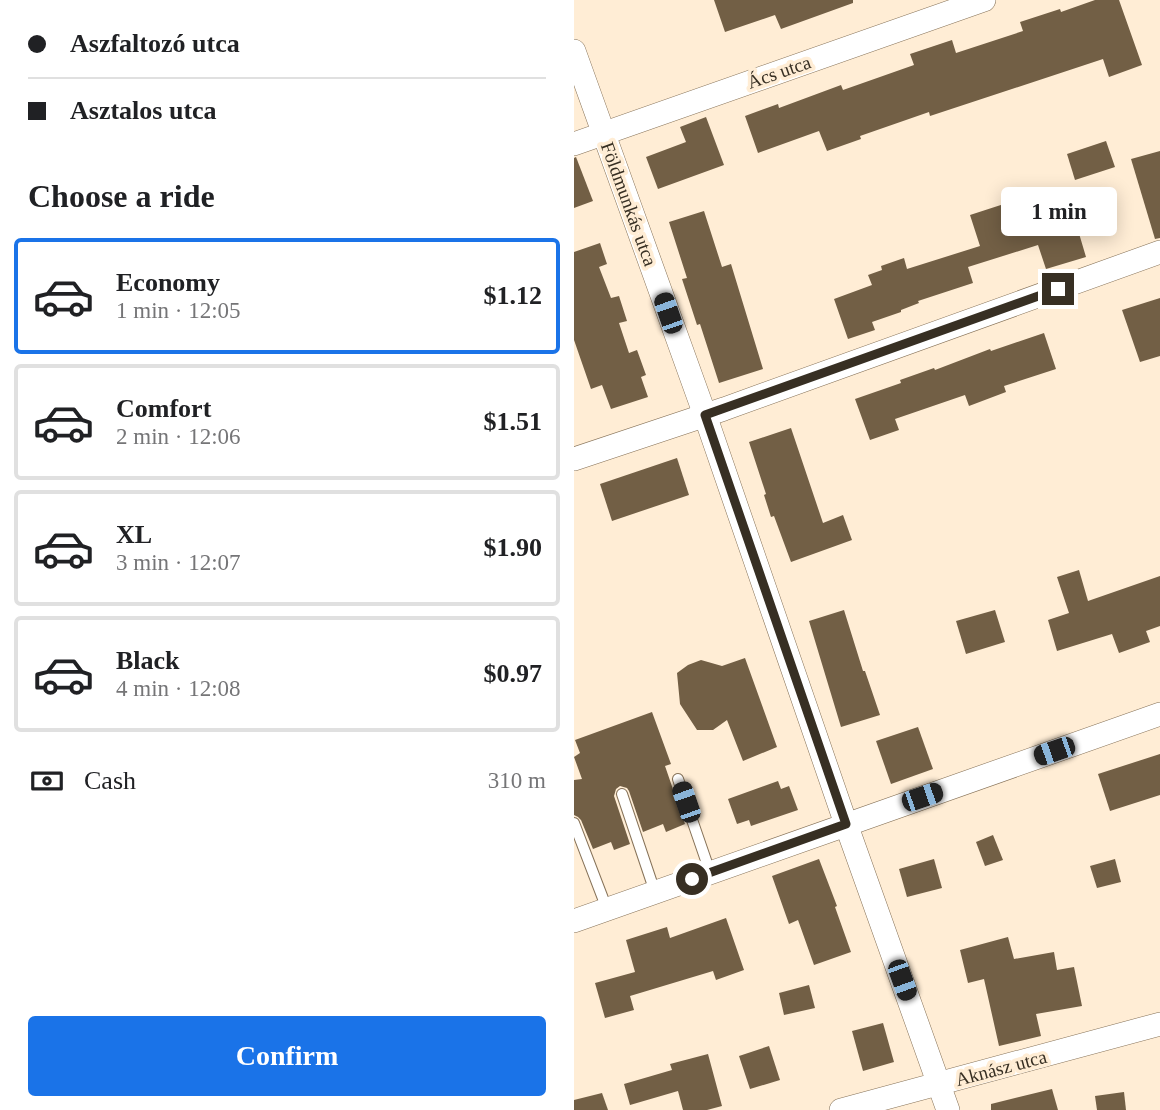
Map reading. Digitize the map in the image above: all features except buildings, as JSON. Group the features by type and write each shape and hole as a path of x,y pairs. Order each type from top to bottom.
{"street":[{"name":"Ács utca","path":"574,144 984,0"},
{"name":"Földmunkás utca","path":"574,51 705,415 948,1110"},
{"path":"574,459 705,415 1160,252"},
{"path":"574,920 1160,714"},
{"name":"Aknász utca","path":"841,1110 1160,1024"}],"lane":[{"path":"678,779 710,872"},
{"path":"622,794 655,892"},
{"path":"574,823 607,909"}],"route":[{"path":"692,879 846,824 705,415 1058,289"}]}
